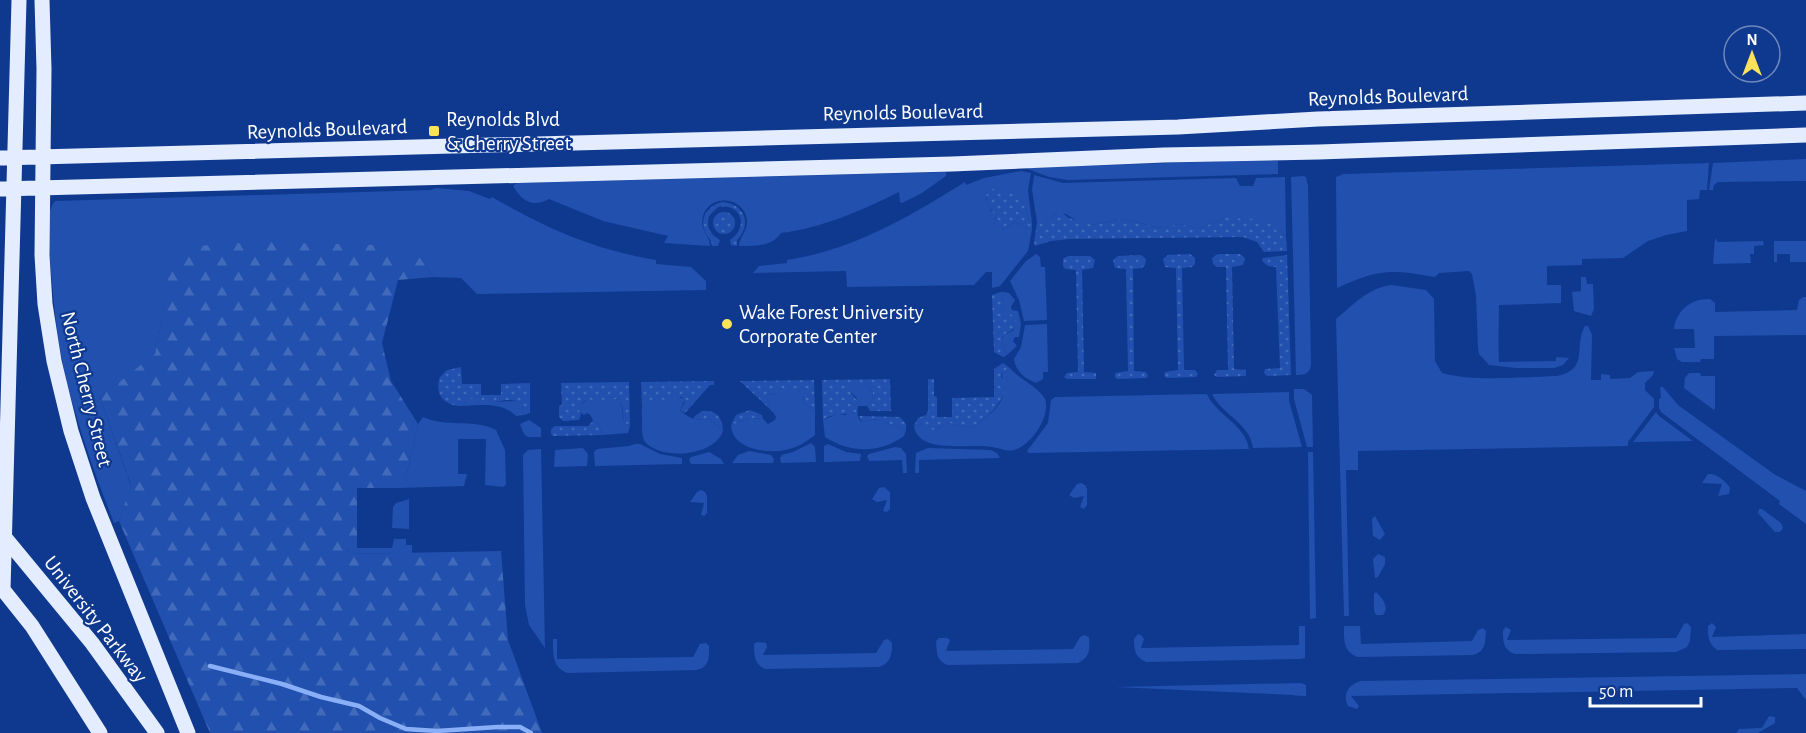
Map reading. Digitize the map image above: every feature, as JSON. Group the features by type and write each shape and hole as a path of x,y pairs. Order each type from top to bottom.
{"main road":[{"path":"19,0 7,158 2,588 32,626 100,733"},
{"name":"North Cherry Street","path":"42,0 44,69 42,255 45,304 54,362 71,431 93,498 188,733"},
{"name":"Reynolds Boulevard","path":"7,158 1178,127 1318,119 1806,103"},
{"path":"7,189 952,164 1806,135"},
{"name":"University Parkway","path":"2,535 92,643 157,733"}],"green space":[{"path":"1806,159 1806,181 1718,182 1714,185 1713,190 1709,190 1713,163"},
{"path":"1278,161 1278,174 1068,180 1049,177 1025,168"},
{"path":"1709,163 1707,190 1700,190 1699,199 1687,200 1687,231 1648,241 1623,258 1582,259 1582,265 1547,266 1547,285 1561,285 1561,303 1499,305 1499,362 1556,361 1556,357 1569,358 1563,365 1554,368 1516,368 1489,365 1479,354 1476,296 1472,274 1469,271 1439,273 1435,277 1385,272 1364,277 1337,288 1336,177 1343,174"},
{"path":"1021,171 1031,173 1028,190 1032,223 1021,201 1012,194 991,189 986,198 991,211 996,215 994,227 1002,229 1015,222 1032,230 1028,251 1000,286 992,288 992,272 986,272 974,285 847,287 846,271 753,273 759,266 787,263 787,260 835,249 858,240 923,208 965,182 966,185 984,178"},
{"path":"946,172 946,176 922,193 902,203 899,192 842,217 812,227 781,233 773,241 751,246 739,246 747,220 745,212 734,203 719,201 712,204 703,216 702,225 710,246 664,243 668,236 603,221 549,199 533,203 520,196 513,186 517,183"},
{"path":"1034,175 1063,183 1236,178 1240,186 1253,186 1256,178 1285,177 1286,238 1281,230 1224,218 1199,229 1180,224 1160,228 1123,219 1092,225 1077,221 1066,214 1057,213 1045,222 1037,222 1032,190"},
{"path":"1291,177 1306,177 1308,186 1311,365 1306,373 1296,375"},
{"path":"436,188 469,191 490,199 492,197 532,219 591,244 656,260 656,264 691,267 706,281 706,290 477,294 461,278 433,277 420,258 162,320 155,355 100,397 131,486 119,521 114,523 79,425 61,352 48,237 49,214 55,201"},
{"path":"988,189 1004,190 1021,200 1029,221 1032,223 1032,230 1015,222 996,230 994,227 996,216 987,200"},
{"path":"722,202 736,206 744,215 744,227 737,240 737,246 731,245 730,240 740,229 741,223 740,217 733,209 718,207 709,216 710,230 720,240 718,246 712,246 704,228 706,213 712,206"},
{"path":"724,212 732,215 735,223 732,231 724,234 716,231 713,223 716,215"},
{"path":"1057,213 1092,225 1123,219 1159,228 1180,224 1199,229 1224,218 1256,219 1269,222 1281,230 1286,238 1287,251 1264,252 1257,242 1243,237 1069,239 1035,246 1037,222 1045,222"},
{"path":"1715,238 1718,242 1763,241 1764,245 1754,246 1754,254 1750,254 1751,263 1713,264"},
{"path":"1774,241 1806,241 1806,262 1790,262 1790,254 1777,254 1777,262 1774,262"},
{"path":"256,242 375,245 420,258 433,277 398,280 382,343 391,381 418,424 405,482 399,482 398,488 357,488 357,548 348,548 349,554 501,551 508,640 542,733 210,733 119,521 131,485 100,397 155,354 162,320 166,261 197,246"},
{"path":"1036,254 1040,257 1041,267 1045,267 1047,320 1024,321 1019,300 1010,281 1026,261"},
{"path":"1190,254 1195,258 1195,264 1192,267 1182,268 1184,370 1195,370 1198,374 1196,377 1167,378 1164,376 1165,372 1178,370 1176,268 1165,267 1163,259 1168,255"},
{"path":"1218,254 1240,254 1245,258 1243,265 1232,267 1234,369 1246,370 1246,376 1217,377 1214,375 1217,370 1228,370 1226,267 1217,267 1213,264 1212,258"},
{"path":"1141,255 1146,259 1145,265 1142,268 1133,269 1134,371 1146,372 1148,376 1117,379 1115,373 1128,371 1126,269 1115,268 1113,260 1118,256"},
{"path":"1287,255 1291,375 1267,376 1264,373 1265,369 1280,368 1276,267 1268,266 1262,261 1263,258"},
{"path":"1068,256 1090,256 1095,260 1093,268 1082,270 1084,372 1096,373 1096,379 1067,379 1064,377 1067,373 1078,372 1076,270 1065,269 1063,266 1063,259"},
{"path":"1581,277 1586,277 1587,284 1593,284 1594,309 1591,316 1574,311 1572,292 1581,291"},
{"path":"1391,285 1426,290 1434,299 1435,361 1442,373 1483,378 1514,378 1557,376 1567,373 1577,363 1582,334 1585,326 1588,326 1592,335 1591,380 1601,380 1601,374 1610,375 1610,379 1630,378 1638,372 1654,371 1645,383 1645,390 1654,399 1654,407 1628,442 1628,446 1358,451 1358,470 1346,470 1349,616 1344,616 1336,319 1368,293"},
{"path":"1004,292 1009,293 1015,300 1011,307 1012,310 1018,311 1021,324 1019,337 1015,337 1013,341 1017,346 1007,355 1001,340 1004,335 1014,330 1001,309"},
{"path":"1004,292 1001,309 1015,316 1016,321 1015,327 1002,337 1007,355 1003,357 994,352 992,295"},
{"path":"1806,297 1806,335 1714,336 1714,359 1682,362 1677,359 1674,348 1695,348 1694,329 1674,329 1678,316 1691,303 1710,299 1715,303 1715,312 1797,310 1799,300"},
{"path":"1047,324 1048,372 1043,372 1043,379 1036,383 1022,374 1014,359 1021,347 1025,325"},
{"path":"1003,363 1011,369 1002,373 1001,376 1007,386 1004,394 989,415 971,428 949,423 932,430 922,425 914,426 918,418 926,415 928,411 928,379 934,379 937,417 952,417 952,398 994,397 994,369"},
{"path":"461,367 462,384 481,384 481,395 501,395 501,384 530,383 530,413 524,415 522,404 513,400 481,402 466,399 463,406 446,402 438,389 440,377 447,370"},
{"path":"1011,369 1045,399 1045,414 1042,422 1027,443 1008,451 995,447 935,444 925,441 918,435 914,426 937,428 949,423 971,428 981,421 999,404 1004,392 1002,373"},
{"path":"1689,373 1715,376 1714,410 1684,388 1685,378"},
{"path":"890,379 891,411 870,411 867,406 872,401 873,392 866,384 857,384 848,389 858,402 856,412 835,415 823,420 822,380"},
{"path":"814,380 815,411 803,402 804,394 798,390 779,390 766,395 774,413 740,381"},
{"path":"714,381 714,385 710,385 685,413 680,411 685,402 682,397 650,400 642,407 641,382"},
{"path":"629,382 630,426 624,422 622,404 617,399 584,401 580,406 579,420 563,421 559,417 559,406 562,405 561,383"},
{"path":"857,384 866,384 873,392 872,401 867,406 858,406 860,420 862,422 876,419 906,430 904,436 885,446 864,449 844,446 825,437 823,420 838,414 846,415 857,398 847,389"},
{"path":"1660,387 1663,387 1678,405 1774,474 1806,491 1806,524 1779,504 1780,501 1661,412 1659,408"},
{"path":"1294,389 1304,389 1312,395 1313,447 1307,447 1294,399"},
{"path":"779,390 798,390 804,394 803,402 815,411 815,435 797,446 777,451 751,448 737,440 731,425 750,418 763,419 768,424 775,420 776,417 766,395"},
{"path":"1289,392 1289,401 1302,447 1253,448 1247,432 1222,408 1212,394"},
{"path":"1207,394 1217,408 1237,426 1249,449 1029,453 1027,451 1048,423 1051,400 1055,397"},
{"path":"678,397 685,399 680,411 694,419 710,419 723,431 710,446 687,453 675,453 663,452 645,442 642,428 643,405 653,399"},
{"path":"477,398 484,402 518,401 522,404 524,415 516,416 498,406 463,406 466,399"},
{"path":"588,399 621,401 624,422 630,426 628,433 602,435 598,423 593,421 588,413 583,415 579,410 580,405"},
{"path":"750,410 762,415 763,419 750,418 731,425 736,415"},
{"path":"702,411 711,411 718,415 723,431 710,419 693,420"},
{"path":"1656,412 1659,416 1693,441 1633,442"},
{"path":"859,416 900,417 906,424 906,430 876,419 862,422"},
{"path":"423,417 441,422 478,424 496,430 505,450 506,485 503,487 485,485 486,439 458,439 458,474 467,474 464,486 398,488 398,482 405,482 418,424"},
{"path":"529,420 541,428 541,437 525,435 520,424"},
{"path":"593,421 598,423 602,435 553,436 551,434 551,429 555,426 588,426"},
{"path":"811,443 815,447 816,462 781,463 782,455"},
{"path":"640,444 660,454 682,458 682,464 595,466 594,452 597,449"},
{"path":"828,444 846,452 861,454 860,461 824,462 824,446"},
{"path":"895,447 901,448 906,454 907,473 903,473 902,460 869,461 867,456 869,454"},
{"path":"583,448 588,454 587,466 554,467 555,450"},
{"path":"928,448 991,450 1000,458 919,460 919,473 915,473 916,453"},
{"path":"541,449 545,648 529,625 525,605 523,455 528,450"},
{"path":"749,451 771,455 774,459 773,463 732,463 738,455"},
{"path":"709,452 721,459 724,464 691,464 689,460 691,457"},
{"path":"1308,452 1313,452 1316,618 1310,619"},
{"path":"1708,474 1723,480 1730,488 1729,494 1718,496 1722,484 1702,483"},
{"path":"1081,483 1087,489 1087,505 1084,509 1080,507 1084,496 1074,498 1069,495 1077,484"},
{"path":"884,487 890,492 890,509 887,512 883,511 887,500 877,502 872,499 879,488"},
{"path":"701,490 707,496 707,513 704,516 701,515 704,503 690,502"},
{"path":"409,499 409,529 392,528 393,507 396,503"},
{"path":"1759,509 1781,523 1783,528 1780,532 1775,532 1758,513"},
{"path":"1375,516 1385,534 1380,540 1373,536 1372,519"},
{"path":"394,539 406,539 406,545 412,545 412,553 349,554 348,548 392,548"},
{"path":"1378,554 1385,557 1385,564 1378,577 1375,578 1373,559"},
{"path":"1376,592 1383,600 1386,609 1383,615 1376,615 1374,611"},
{"path":"1687,623 1691,627 1690,641 1687,647 1676,652 1515,654 1506,648 1503,638 1503,630 1506,627 1511,630 1507,640 1676,638 1684,624"},
{"path":"1712,623 1716,627 1712,637 1806,634 1806,649 1717,650 1708,637 1708,626"},
{"path":"1299,626 1305,626 1305,658 1300,659 1146,662 1137,655 1134,647 1134,639 1138,634 1144,639 1141,648 1299,645"},
{"path":"1344,626 1360,626 1361,644 1472,641 1478,630 1483,628 1486,631 1483,649 1473,655 1357,657 1352,655 1347,648 1344,640"},
{"path":"1084,635 1089,637 1089,649 1085,659 1078,663 948,665 939,659 936,641 939,638 950,640 946,651 1073,649 1080,637"},
{"path":"553,639 557,639 557,659 693,657 700,644 706,643 709,646 709,658 704,667 697,670 568,673 556,664"},
{"path":"888,639 892,643 891,655 886,663 879,667 765,669 755,659 754,652 754,644 757,642 766,643 767,647 763,655 876,653 884,640"},
{"path":"1806,674 1806,700 1797,688 1351,696 1359,706 1357,709 1348,706 1346,702 1346,694 1350,687 1361,681"},
{"path":"1301,683 1306,685 1306,696 1115,687"},
{"path":"1769,716 1775,717 1775,723 1758,733 1736,733 1739,729 1762,728"}],"waterway":[{"path":"210,666 359,706 406,729 437,731 520,727 531,733"}],"place":[{"name":"Reynolds Blvd & Cherry Street","path":"434,131"},
{"name":"Wake Forest University Corporate Center","path":"727,324"}]}
